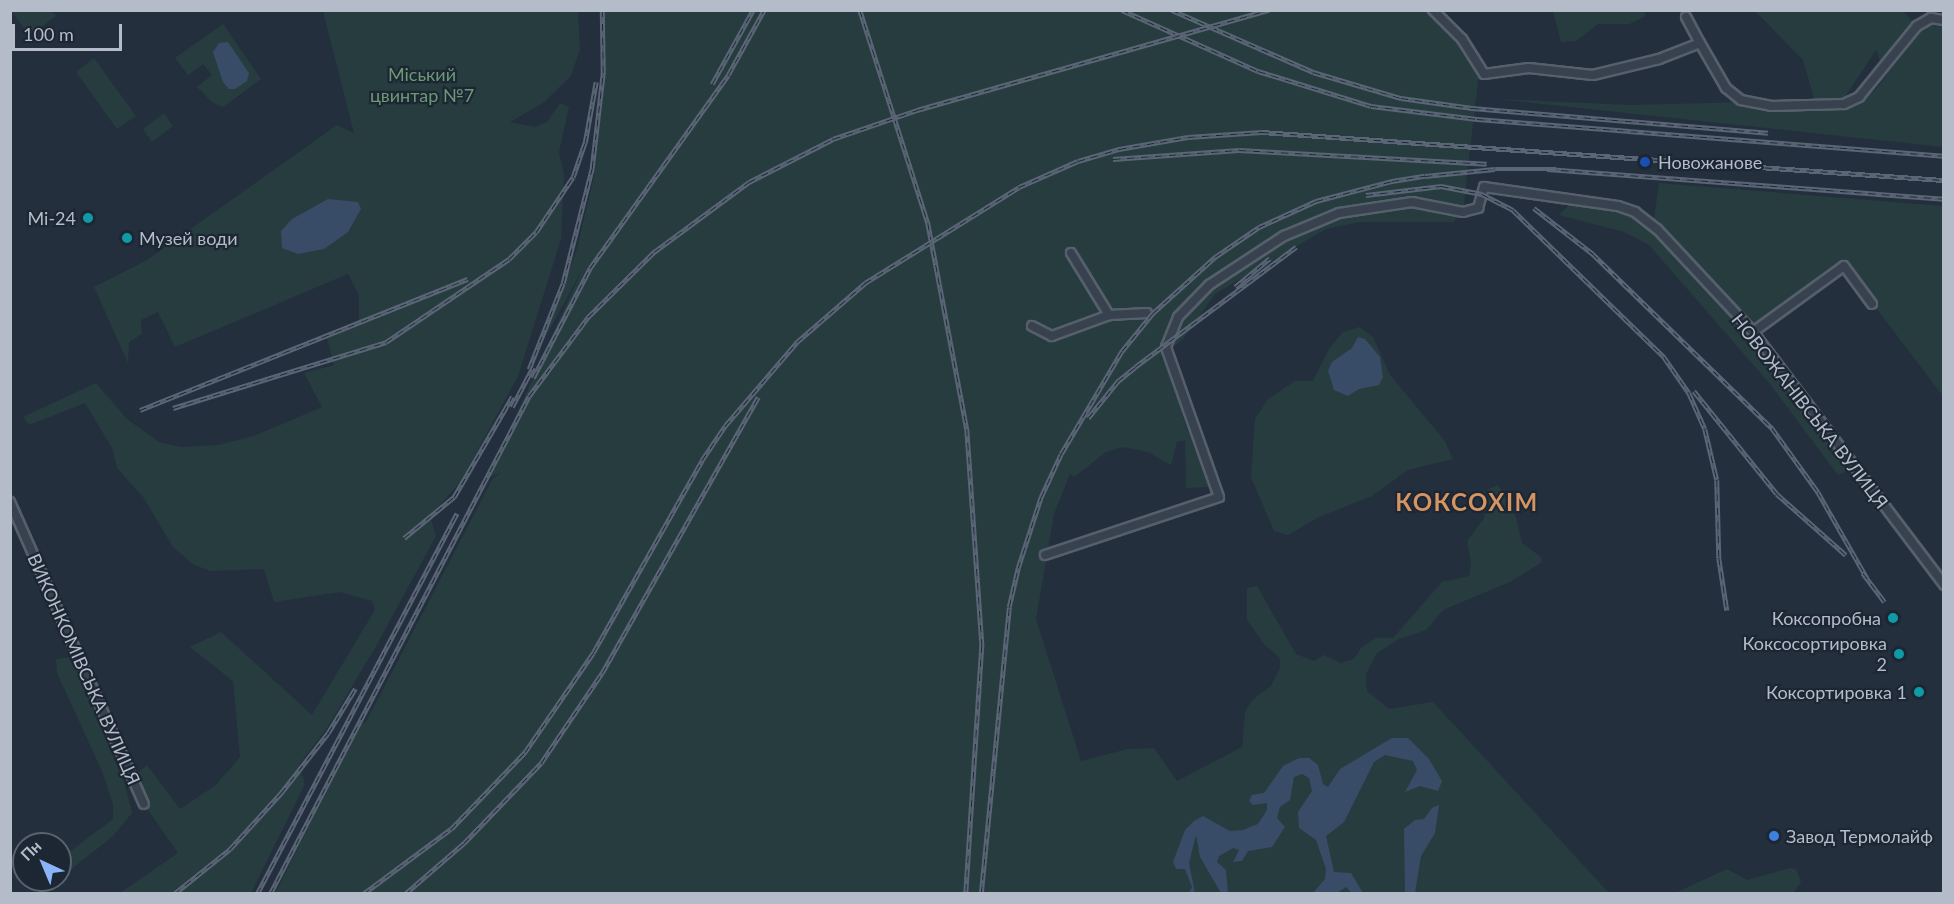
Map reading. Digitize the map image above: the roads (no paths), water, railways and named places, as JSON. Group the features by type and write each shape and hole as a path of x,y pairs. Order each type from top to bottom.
{"street":[{"path":"1433,10 1462,39 1484,74 1530,68 1593,75 1659,59 1700,43"},
{"path":"1686,17 1726,88 1742,100 1771,106 1844,104 1859,97 1917,26 1931,18 1944,20"},
{"name":"НОВОЖАНІВСЬКА ВУЛИЦЯ","path":"1046,555 1219,497 1166,347 1178,317 1209,285 1284,236 1312,223 1377,204 1412,202 1463,212 1478,208 1484,187 1635,212 1658,229 1753,332 1944,585"},
{"path":"1071,253 1109,315"},
{"path":"1753,332 1844,266 1872,304"},
{"path":"1032,326 1052,336 1109,315 1147,313"},
{"name":"ВИКОНКОМІВСЬКА ВУЛИЦЯ","path":"10,502 144,804"}],"water":[{"path":"228,42 249,73 247,81 235,89 229,89 223,82 213,52 219,43"},
{"path":"328,199 358,202 361,209 348,232 324,249 298,254 282,248 281,231 292,219"},
{"path":"1358,337 1365,339 1380,357 1383,377 1379,385 1359,389 1348,396 1334,390 1328,371 1332,362 1352,348"},
{"path":"1392,738 1408,738 1429,759 1442,781 1438,791 1420,786 1405,792 1417,770 1413,761 1385,755 1374,762 1344,822 1326,836 1334,872 1351,873 1363,893 1352,893 1346,887 1337,893 1313,893 1325,879 1326,869 1316,840 1299,828 1298,812 1312,791 1309,778 1302,774 1294,777 1290,800 1280,807 1277,818 1285,827 1272,847 1248,851 1242,861 1233,862 1239,850 1233,848 1219,856 1217,862 1226,870 1228,893 1221,893 1200,857 1196,835 1189,863 1195,893 1189,893 1192,887 1185,869 1176,869 1173,862 1185,830 1194,821 1203,816 1230,831 1243,830 1258,824 1267,810 1267,803 1253,805 1249,801 1252,795 1264,793 1283,766 1299,758 1309,758 1318,765 1323,784 1328,787 1340,769"},
{"path":"1439,805 1435,833 1421,856 1415,893 1405,893 1404,829 1415,820 1424,819 1432,808"}],"railway":[{"path":"529,369 563,283 592,168 603,73 602,10"},
{"path":"712,84 753,10"},
{"path":"533,378 590,268 728,75 764,10"},
{"path":"860,10 928,223 967,429 982,646 966,894"},
{"path":"1122,10 1258,71 1371,106 1477,119 1944,156"},
{"path":"1172,10 1313,72 1401,98 1472,108 1768,133"},
{"path":"270,894 529,396 588,317 654,252 749,182 833,139 917,110 1269,10"},
{"path":"173,408 386,342 509,259 536,232 573,177 585,143 596,82"},
{"path":"363,894 451,829 525,752 593,653 702,460 725,426 797,342 865,283 1019,187 1078,161 1119,149 1188,137 1262,132 1944,180"},
{"path":"1113,159 1239,150 1487,164"},
{"path":"981,894 1009,607 1018,568 1041,497 1061,454 1122,351 1153,313 1215,257 1259,227 1316,201 1392,181 1425,176 1495,169 1556,169"},
{"path":"1547,169 1944,199"},
{"path":"1366,195 1441,186 1482,194 1513,210 1664,357 1689,393 1705,429 1717,480 1719,558 1727,610"},
{"path":"1534,208 1593,254 1772,428 1818,492 1867,578"},
{"path":"1088,418 1118,381 1135,367 1296,247"},
{"path":"1235,287 1270,258"},
{"path":"140,410 468,279"},
{"path":"512,407 533,367"},
{"path":"1694,391 1777,494 1846,555"},
{"path":"404,538 454,497 512,397"},
{"path":"405,894 464,843 541,763 602,673 758,397"},
{"path":"257,894 457,513"},
{"path":"1863,573 1885,602"},
{"path":"174,894 230,849 281,793 328,733 355,689"}],"place":[{"name":"Новожанове","path":"1645,162"},
{"name":"Мі-24","path":"88,218"},
{"name":"Музей води","path":"127,238"},
{"name":"Коксопробна","path":"1893,618"},
{"name":"Коксосортировка 2","path":"1899,654"},
{"name":"Коксортировка 1","path":"1919,692"},
{"name":"Завод Термолайф","path":"1774,836"}],"district":[{"name":"КОКСОХІМ","path":"1467,502"}],"park label":[{"name":"Міський цвинтар №7","path":"422,85"}]}
